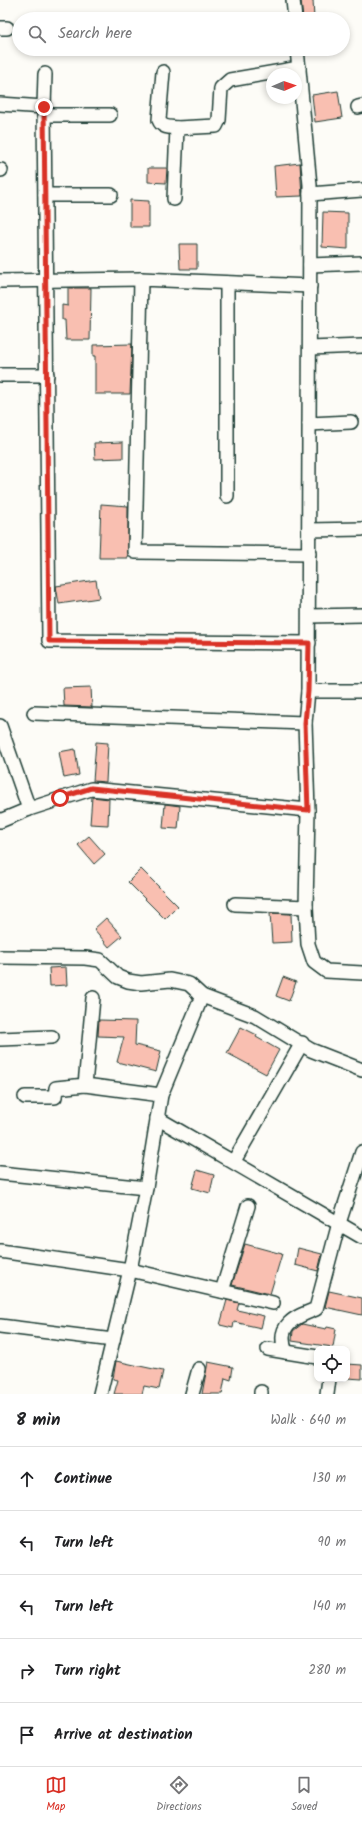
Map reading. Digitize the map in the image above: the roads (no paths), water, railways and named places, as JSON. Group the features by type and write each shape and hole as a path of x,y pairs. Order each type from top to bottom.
{"street":[{"path":"293,0 294,12"},
{"path":"298,56 299,68"},
{"path":"163,72 159,120 166,127 177,128 216,126 219,120 221,88 230,80 266,74"},
{"path":"45,74 44,111 49,641 309,643"},
{"path":"302,102 310,194 309,643 308,691 305,723 308,810 306,907 308,944 314,962 326,971 362,973"},
{"path":"0,104 44,111 110,115"},
{"path":"174,199 177,128"},
{"path":"310,194 362,190"},
{"path":"45,195 111,194"},
{"path":"310,266 362,263"},
{"path":"0,282 141,280 310,286"},
{"path":"141,280 135,552 309,554"},
{"path":"227,283 227,496"},
{"path":"310,348 362,346"},
{"path":"0,375 47,375"},
{"path":"310,424 350,422"},
{"path":"309,530 362,529"},
{"path":"309,616 362,615"},
{"path":"308,691 362,691"},
{"path":"34,713 305,723"},
{"path":"0,726 29,809"},
{"path":"0,821 29,809 91,788 308,810"},
{"path":"235,904 306,907"},
{"path":"0,957 86,958 100,960 118,977 128,981 141,983 170,980 189,984 202,996 255,1016 302,1043 311,1050 362,1070"},
{"path":"100,1394 130,1270 162,1095 202,996"},
{"path":"85,1085 93,998"},
{"path":"0,1039 52,1037"},
{"path":"234,1161 302,1043"},
{"path":"25,1098 55,1097 56,1088 85,1085 162,1095"},
{"path":"157,1118 234,1161 362,1237"},
{"path":"286,1352 283,1344 286,1328 293,1318 316,1309 339,1223 362,1152"},
{"path":"0,1173 146,1188"},
{"path":"222,1291 248,1206"},
{"path":"0,1251 130,1270 273,1302"},
{"path":"0,1326 113,1340"},
{"path":"268,1349 314,1357"},
{"path":"192,1394 199,1369"},
{"path":"327,1394 329,1382"}]}
